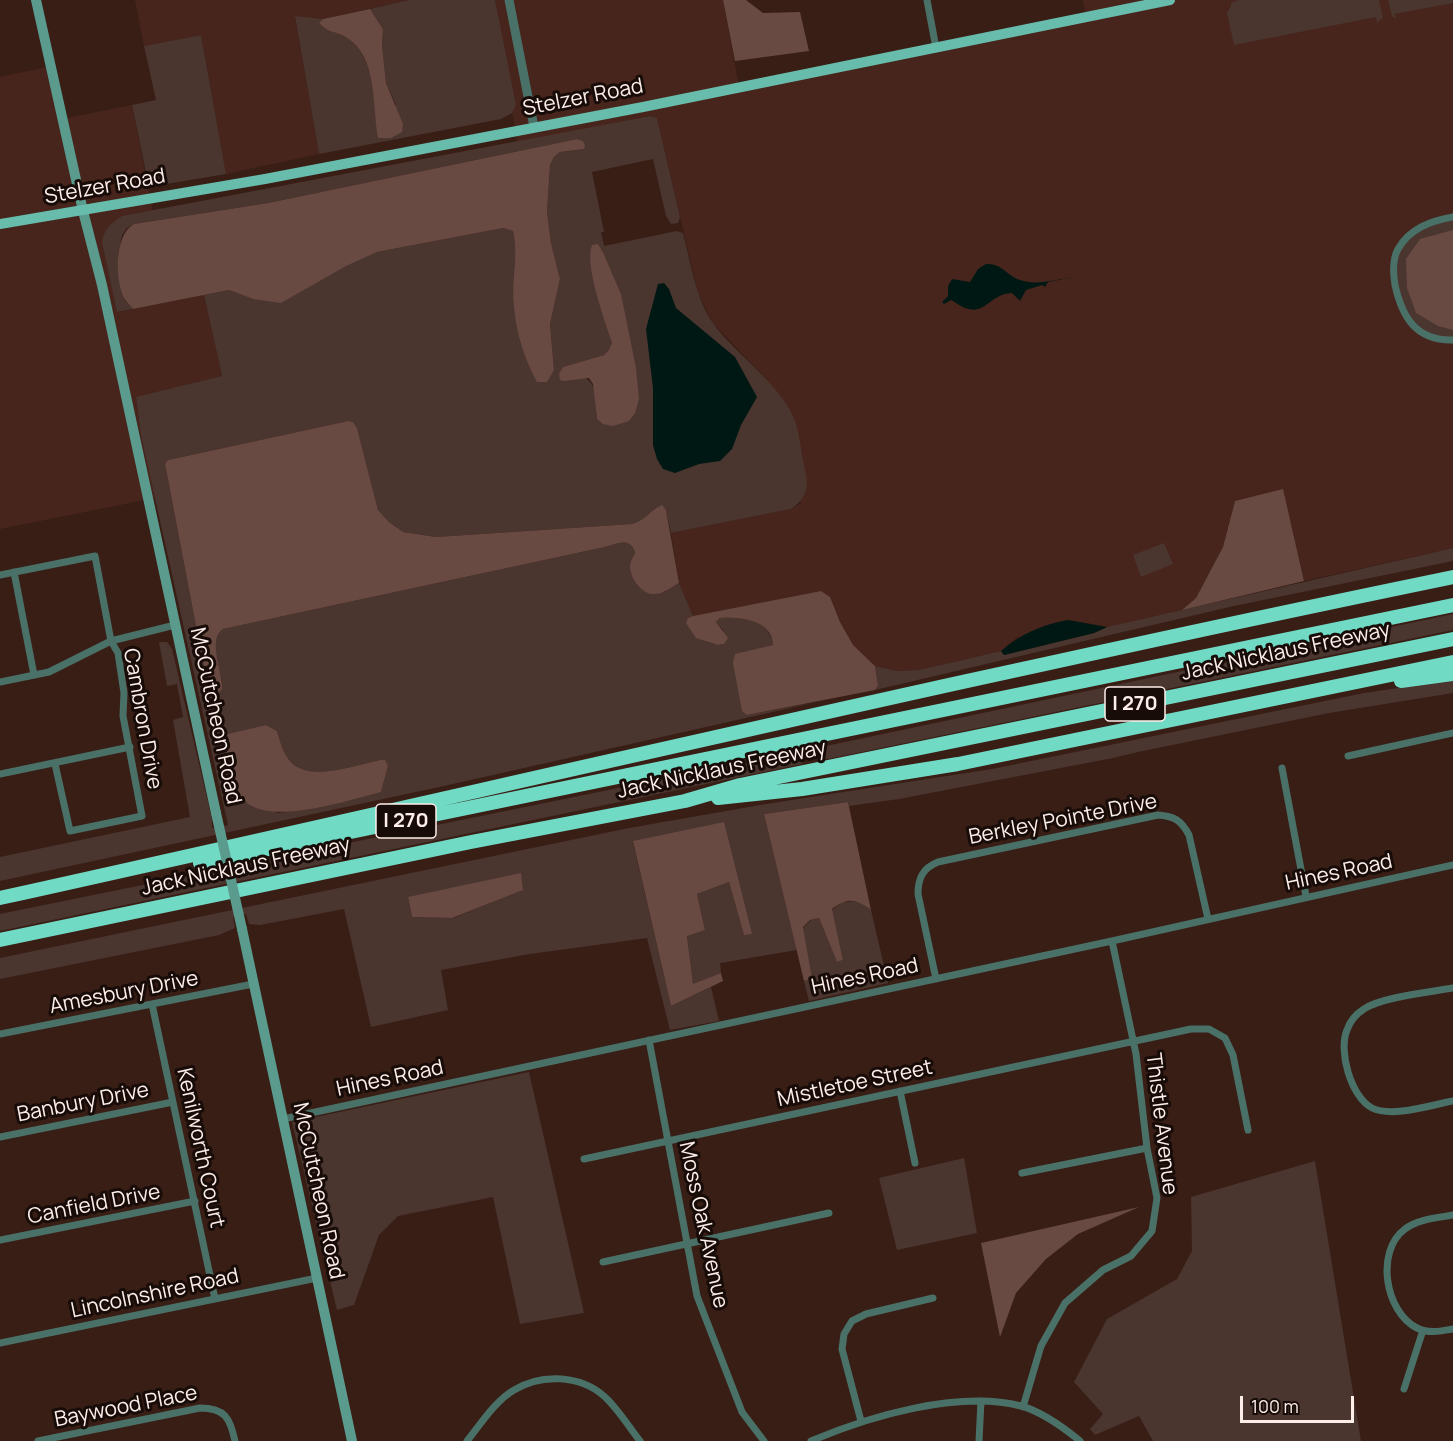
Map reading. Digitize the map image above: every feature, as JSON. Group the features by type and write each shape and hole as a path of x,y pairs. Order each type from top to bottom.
{"highway":[{"path":"0,899 1196,630 1453,575"},
{"name":"Jack Nicklaus Freeway","path":"0,899 226,859 1453,605"},
{"name":"Jack Nicklaus Freeway","path":"0,940 449,847 685,801 751,782 1453,639"},
{"path":"685,801 802,789 958,764 1453,662"},
{"path":"1298,694 1453,674"}],"main road":[{"name":"McCutcheon Road","path":"36,0 83,211 102,285 352,1441"},
{"name":"Stelzer Road","path":"0,224 83,211 534,127 1170,0"}],"street":[{"path":"509,0 534,127"},
{"path":"927,0 936,48"},
{"path":"1453,217 1428,223 1413,232 1397,251 1393,275 1399,303 1411,324 1432,338 1453,340"},
{"name":"Cambron Drive","path":"14,573 95,556 111,640 118,653 124,693 123,716 142,816 70,831 55,764"},
{"path":"0,575 14,573 34,675"},
{"path":"0,682 49,672 111,640 175,625"},
{"path":"1348,756 1453,733"},
{"path":"0,774 130,747"},
{"path":"1282,768 1306,896"},
{"name":"Berkley Pointe Drive","path":"936,979 918,894 918,882 924,871 938,862 1158,815 1171,816 1183,823 1189,835 1208,919"},
{"name":"Hines Road","path":"283,1119 1112,941 1453,865"},
{"name":"Thistle Avenue","path":"1023,1407 1041,1346 1065,1303 1103,1270 1131,1256 1152,1231 1156,1198 1133,1041 1112,941"},
{"name":"Amesbury Drive","path":"0,1034 253,984"},
{"path":"1453,988 1379,1002 1365,1008 1353,1018 1346,1031 1344,1046 1352,1086 1360,1100 1373,1109 1396,1112 1453,1101"},
{"name":"Kenilworth Court","path":"152,1004 215,1299"},
{"name":"Mistletoe Street","path":"584,1159 1191,1029 1209,1029 1225,1038 1233,1055 1248,1130"},
{"name":"Moss Oak Avenue","path":"649,1040 697,1296 742,1412 764,1441"},
{"path":"900,1091 915,1163"},
{"name":"Banbury Drive","path":"0,1137 173,1102"},
{"path":"1022,1173 1147,1148"},
{"name":"Canfield Drive","path":"0,1240 195,1201"},
{"path":"603,1262 829,1213"},
{"path":"1453,1215 1419,1222 1406,1228 1395,1238 1387,1253 1387,1270 1394,1305 1403,1318 1423,1330 1439,1332 1453,1329"},
{"name":"Lincolnshire Road","path":"0,1343 316,1278"},
{"path":"861,1421 842,1349 844,1334 852,1321 866,1314 933,1298"},
{"path":"1404,1389 1423,1330"},
{"path":"466,1441 513,1390 552,1378 580,1381 605,1397 640,1441"},
{"path":"979,1441 981,1401"},
{"path":"811,1441 861,1421 944,1404 981,1401 1023,1407 1061,1426 1080,1441"},
{"name":"Baywood Place","path":"38,1441 200,1408 213,1408 225,1414 232,1426 235,1441"}],"shaded area":[{"path":"135,0 409,0 323,19 295,17 319,154 226,174 201,35 144,46"},
{"path":"409,0 495,0 516,105 512,113 501,119 319,154 295,16 323,19 319,23 323,27 347,38 356,46 368,67 374,92 377,129 396,105 386,83 382,45 383,29 370,9"},
{"path":"495,0 723,0 739,87 1086,17 1083,0 1453,0 1453,548 1304,581 1283,490 1235,501 1223,547 1196,598 1182,610 1107,627 1068,620 1016,638 1001,651 919,670 897,671 875,666 853,645 830,597 821,591 693,616 679,583 671,533 791,509 801,503 767,380 713,323 698,293 657,118 650,116 517,142"},
{"path":"723,0 746,0 763,13 800,12 809,51 735,61"},
{"path":"1238,0 1379,0 1383,18 1377,23 1376,17 1234,45 1227,13 1231,3"},
{"path":"1388,0 1453,0 1453,3 1395,14 1396,19 1392,16"},
{"path":"370,9 383,29 382,45 386,83 403,124 402,132 391,138 378,138 372,84 364,57 357,46 347,38 326,29 319,23 323,19"},
{"path":"201,35 226,174 149,187 132,105 156,100 144,46"},
{"path":"52,66 62,119 132,105 153,212 122,217 118,312 204,295 222,376 136,398 141,436 155,498 0,529 0,77"},
{"path":"650,116 657,118 680,217 678,223 671,224 666,216 653,159 592,172 604,232 601,232 604,246 677,231 683,233 694,280 707,313 722,334 780,395 795,421 807,482 802,499 791,509 671,533 666,510 656,508 644,520 632,524 436,537 403,532 378,510 357,428 353,422 348,421 168,460 165,464 203,663 222,682 217,661 216,639 223,629 623,542 633,548 635,553 630,568 642,589 664,592 679,583 693,616 688,618 707,641 724,644 723,630 716,622 720,618 754,621 767,630 773,645 769,646 747,715 817,702 444,786 0,881 0,857 190,817 173,720 183,717 177,684 167,686 159,642 167,642 172,649 212,819 212,828 228,825 141,436 136,397 222,376 204,295 229,290 253,299 377,252 503,228 513,231 517,247 514,305 554,370 550,324 560,279 551,243 547,212 550,165 560,152 584,149 583,141 577,139 268,203 134,224 122,235 118,254 124,299 133,309 117,312 102,242 104,233 122,216","holes":["598,244 621,294 612,342 597,294","611,345 597,419 592,385 583,377 563,367 604,355 609,351","266,725 277,731 290,761 308,771 333,771 380,760 388,766 381,792 312,809 277,813 225,744 228,735"]},
{"path":"577,139 583,141 584,149 560,152 550,165 547,212 551,243 560,279 550,324 554,370 547,382 537,382 521,345 513,296 515,240 513,231 503,228 377,252 346,266 281,303 253,299 229,290 133,309 121,290 118,269 120,247 127,230 134,224 268,203"},
{"path":"1453,217 1453,340 1432,338 1404,315 1394,263 1404,241 1413,232"},
{"path":"1453,230 1453,330 1438,326 1416,313 1407,288 1406,259 1420,239"},
{"path":"598,244 621,294 636,368 639,399 635,413 629,421 613,426 603,424 597,419 593,384 589,378 564,381 560,380 559,374 563,367 604,355 612,343 596,293 591,266 592,245"},
{"path":"348,421 353,422 357,428 378,510 403,532 436,537 632,524 642,520 662,505 666,510 679,583 660,593 653,594 644,591 631,575 630,563 635,553 633,548 623,542 223,629 216,640 222,689 218,693 213,691 203,663 165,464 168,460"},
{"path":"1283,489 1304,581 1182,610 1196,598 1223,547 1235,501"},
{"path":"1164,543 1173,564 1141,577 1133,555"},
{"path":"1453,548 1453,561 1234,606 875,690 878,686 875,666 897,671 919,670 1001,651 1004,655 1094,633 1107,627"},
{"path":"821,591 830,597 853,645 875,666 878,686 875,690 747,715 742,711 733,663 735,654 773,645 767,630 754,622 737,618 720,618 716,622 728,638 724,644 718,645 696,638 686,623 688,618"},
{"path":"1453,614 1453,630 828,759 821,758 818,753 821,747"},
{"path":"1453,680 1453,693 1329,713 899,799 849,806 848,802 764,814 797,950 720,963 721,973 693,985 687,935 705,930 697,894 729,882 744,935 724,823 633,842 671,1006 711,987 719,1021 670,1030 647,938 530,954 441,970 448,1010 371,1027 344,909 260,925 249,924 246,914 233,917 235,928 219,935 0,979 0,958 629,828 992,769 1364,693","holes":["522,890 453,918 412,917 408,898"]},
{"path":"266,725 277,731 290,761 308,771 333,771 385,760 388,766 381,792 332,805 293,811 275,812 259,809 247,803 238,790 228,754 226,744 228,734"},
{"path":"795,752 803,753 805,758 802,764 0,931 0,914"},
{"path":"848,802 871,910 852,901 847,901 832,909 843,960 837,962 819,918 810,920 803,927 812,979 804,981 764,814"},
{"path":"724,822 752,934 744,935 729,882 697,894 705,930 687,936 693,984 721,973 723,981 671,1006 633,841"},
{"path":"521,873 523,890 452,918 412,917 408,897"},
{"path":"858,901 871,910 888,983 809,1001 804,981 811,979 803,928 811,920 819,918 837,962 843,960 832,910 842,902"},
{"path":"529,1072 584,1313 520,1324 493,1197 398,1216 379,1235 354,1305 337,1310 292,1122"},
{"path":"964,1158 977,1233 897,1250 879,1178"},
{"path":"1315,1161 1361,1441 1153,1441 1139,1416 1095,1435 1090,1429 1103,1414 1074,1382 1107,1319 1177,1279 1192,1251 1191,1197"},
{"path":"1139,1207 1078,1234 1046,1259 1016,1293 1000,1337 981,1243"}],"water":[{"path":"986,264 992,264 1026,282 1074,277 1048,282 1045,287 1042,285 1026,290 1020,301 1012,293 1005,294 974,310 964,308 951,300 944,304 942,302 948,296 948,286 952,279 970,282 978,269"},
{"path":"664,283 669,289 676,308 735,357 757,397 741,425 732,449 720,461 699,464 675,473 663,469 653,445 653,388 646,329 658,284"},
{"path":"1068,620 1107,627 1094,633 1004,655 1001,651 1032,631"}]}
